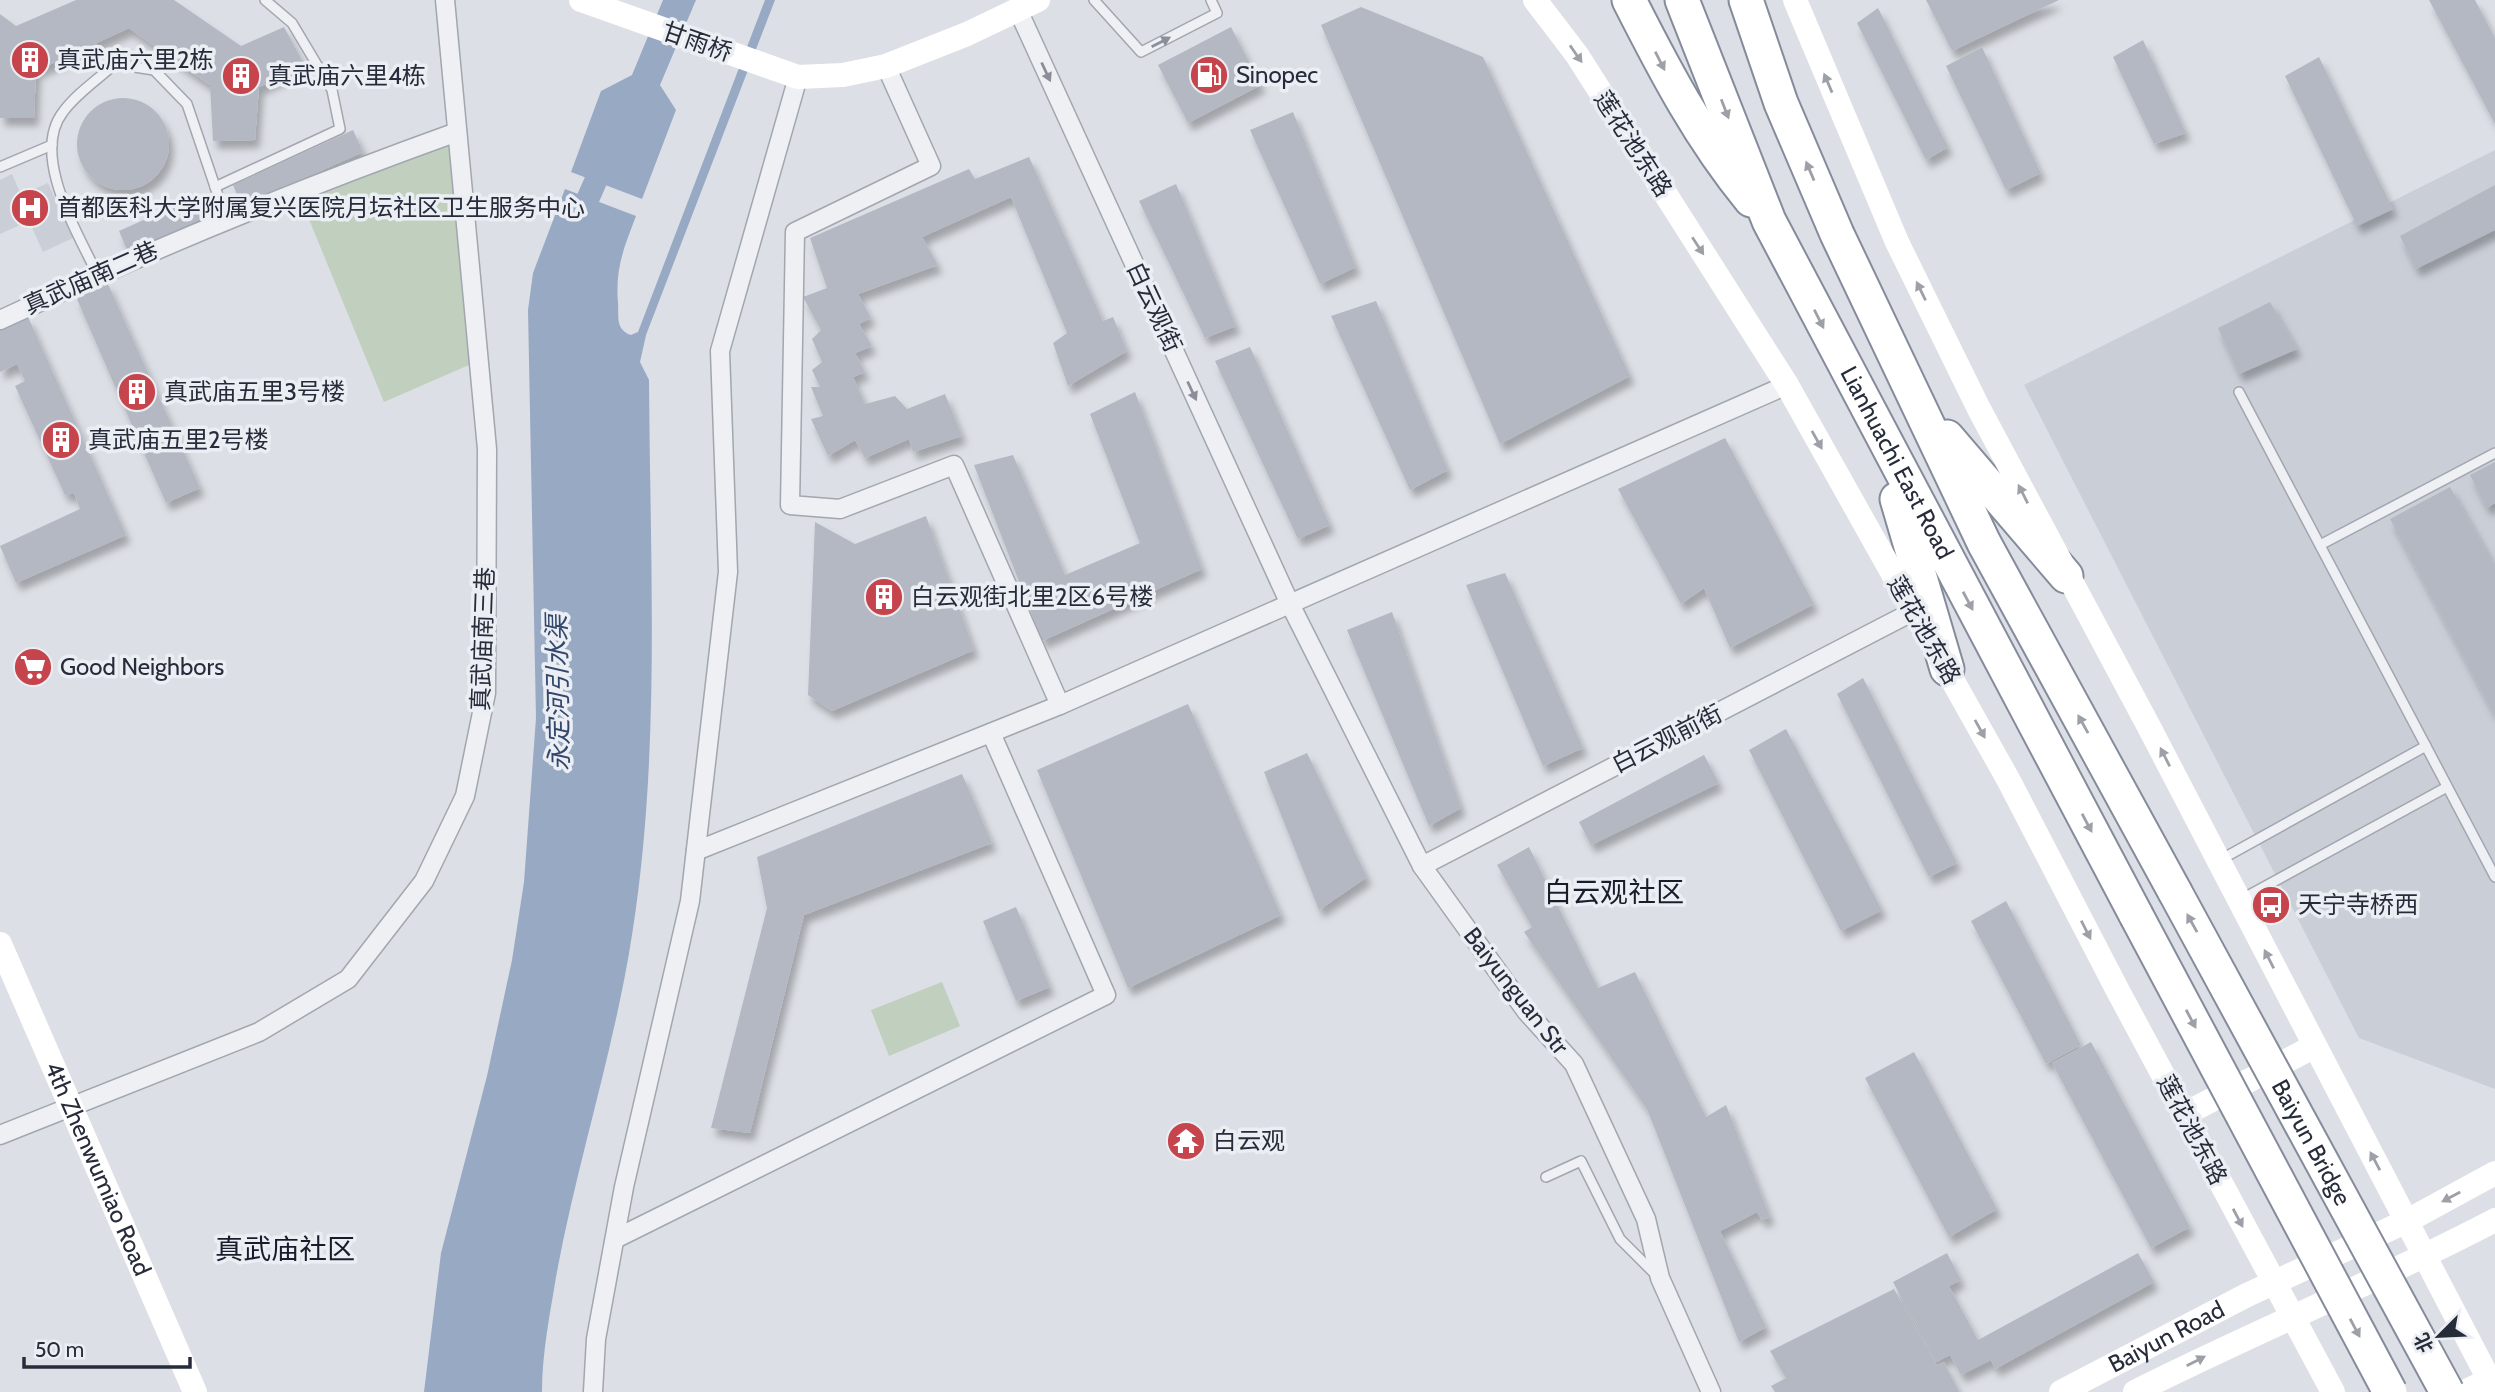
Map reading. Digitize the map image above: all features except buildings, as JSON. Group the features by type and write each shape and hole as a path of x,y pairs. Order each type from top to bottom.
{"highway":[{"path":"1629,0 1685,109 1717,159 1769,221"},
{"name":"Lianhuachi East Road","path":"1682,0 1769,221 1878,433 2136,915"},
{"name":"Lianhuachi East Road","path":"1749,4 1781,103 1837,234 1984,542 2175,892"},
{"path":"1920,404 2066,576"},
{"path":"1878,433 1947,669"},
{"name":"Baiyun Bridge","path":"2175,892 2447,1392"},
{"name":"Baiyun Bridge","path":"2136,915 2390,1392"}],"street":[{"name":"真武庙南三巷","path":"0,1135 259,1032 348,979 424,881 465,796 486,693 487,449 445,0"},
{"name":"莲花池东路","path":"1535,0 1577,55 1787,385 2033,825 2292,1320"},
{"path":"1795,0 1898,242 2066,576 2218,860 2313,1047 2492,1386 2464,1392"},
{"name":"甘雨桥","path":"589,3 798,77"},
{"path":"593,1392 596,1339 624,1187 691,901 728,572 720,351 798,77 843,75 886,66 1028,5"},
{"name":"白云观街","path":"1028,5 1290,604"},
{"path":"886,66 931,166 795,232 790,505 840,509 954,465 1060,705"},
{"name":"真武庙南二巷","path":"0,320 97,274 226,219 457,132"},
{"path":"696,851 1060,705 1787,385"},
{"name":"Baiyunguan Str","path":"1290,604 1422,866 1526,1011 1574,1064 1646,1219 1660,1278 1712,1392"},
{"name":"白云观前街","path":"1422,866 1912,612"},
{"path":"615,1240 1106,995 991,733"},
{"name":"4th Zhenwumiao Road","path":"0,944 195,1392"},
{"path":"2183,1115 2313,1047"},
{"name":"Baiyun Road","path":"2061,1392 2247,1295 2407,1221 2495,1173"},
{"path":"2135,1392 2235,1341 2292,1320 2425,1257 2495,1220"},
{"path":"2292,1320 2333,1392"}],"lane":[{"path":"215,187 340,129 332,90 292,23 265,0"},
{"path":"1094,0 1141,52 1217,13 1211,0"},
{"path":"97,274 57,187 51,145 61,113 114,64 154,70 187,104 226,219"},
{"path":"0,167 51,145"},
{"path":"2239,391 2495,877"},
{"path":"2320,545 2495,453"},
{"path":"2218,860 2426,746"},
{"path":"2239,901 2447,787"},
{"path":"1546,1177 1581,1161 1620,1239 1660,1278"}],"shaded area":[{"path":"2495,150 2495,1089 2359,1038 2024,385"},
{"name":"首都医科大学附属复兴医院月坛社区卫生服务中心","path":"12,174 21,195 48,183 73,238 43,252 29,221 0,234 0,180"}],"green space":[{"path":"457,132 478,361 384,402 297,190"},
{"path":"942,982 960,1026 889,1056 871,1010"}],"water":[{"path":"663,0 696,0 660,85 676,110 642,199 571,172 601,91 632,75"},
{"path":"765,0 775,0 646,335 640,362 649,380 652,589 650,728 641,866 624,978 556,1277 545,1348 542,1392 424,1392 441,1253 487,1076 512,960 524,882 536,718 528,310 533,273 565,189 636,216 621,258 617,291 620,326 631,335 638,332"}],"waterway":[{"name":"永定河引水渠","path":"576,226 607,155"}],"place":[{"name":"真武庙六里2栋","path":"30,60"},
{"name":"Sinopec","path":"1209,75"},
{"name":"真武庙六里4栋","path":"241,76"},
{"name":"首都医科大学附属复兴医院月坛社区卫生服务中心","path":"30,208"},
{"name":"真武庙五里3号楼","path":"137,392"},
{"name":"真武庙五里2号楼","path":"61,440"},
{"name":"白云观街北里2区6号楼","path":"884,597"},
{"name":"Good Neighbors","path":"33,667"},
{"name":"天宁寺桥西","path":"2271,905"},
{"name":"白云观","path":"1186,1141"}],"district":[{"name":"白云观社区","path":"1614,892"},
{"name":"真武庙社区","path":"285,1249"}]}
